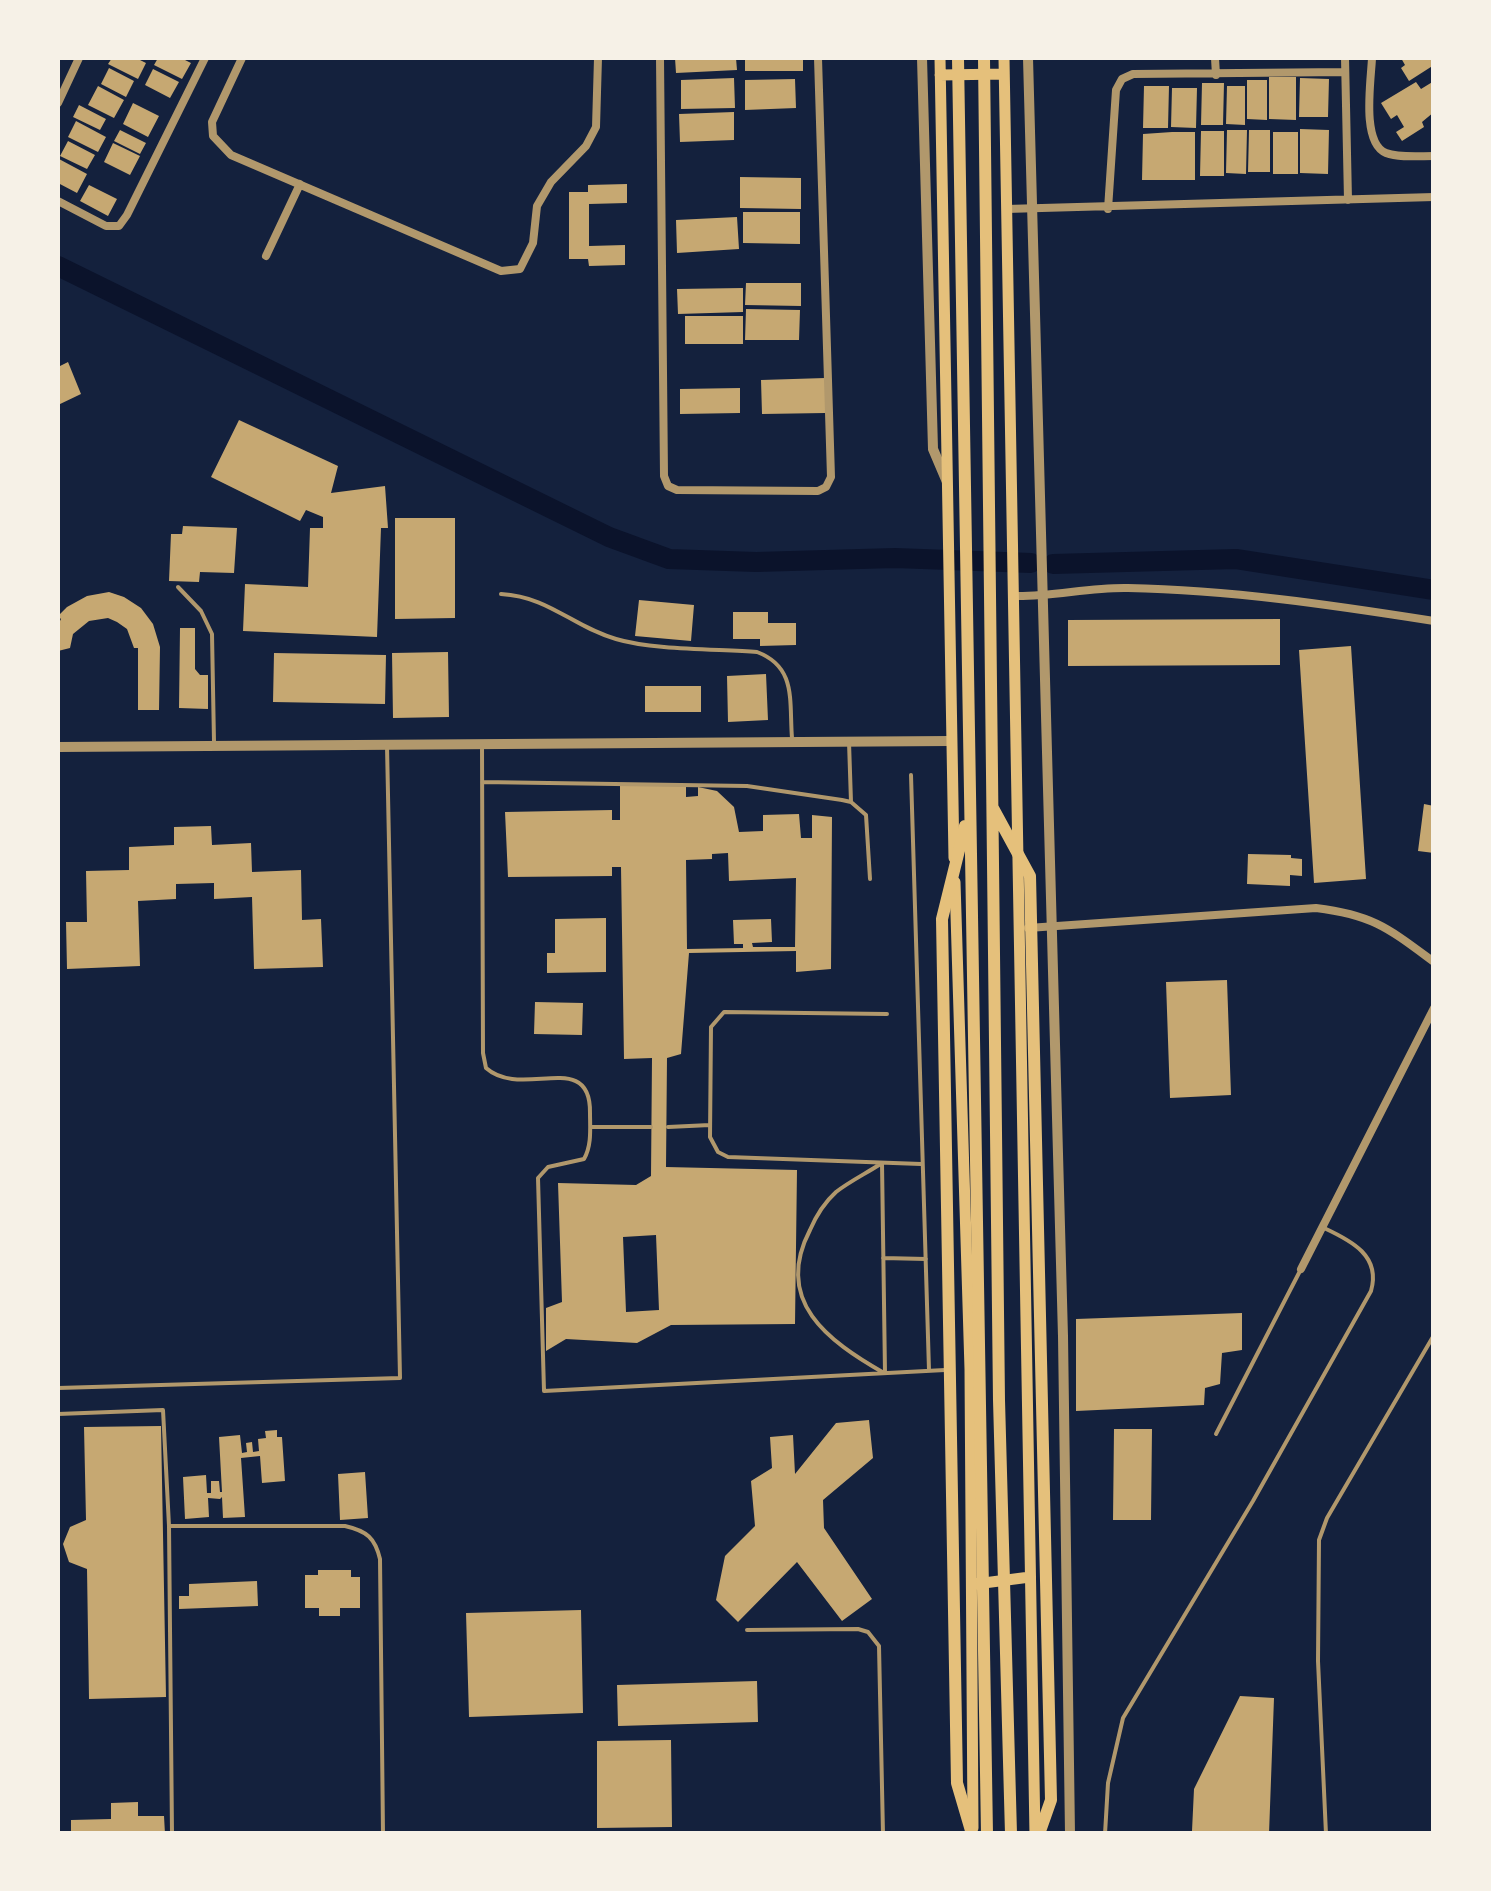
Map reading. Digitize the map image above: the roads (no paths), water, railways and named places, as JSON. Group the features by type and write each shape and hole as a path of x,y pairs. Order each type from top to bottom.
{"main road":[{"path":"940,58 950,741 970,1368 972,1834"},
{"path":"958,58 987,1834"},
{"path":"984,58 999,1400 1011,1834"},
{"path":"1004,58 1037,1834"},
{"path":"940,75 1004,74"},
{"path":"992,807 1030,876 1052,1800 1037,1834"},
{"path":"969,808 942,919 957,1782 972,1834"},
{"path":"972,1584 1030,1577"}],"street":[{"path":"58,103 79,58"},
{"path":"58,201 106,226 118,226 128,216 205,58"},
{"path":"242,58 212,122 213,136 231,155 501,271 520,269 533,243 538,206 551,182 586,146 596,127 598,58"},
{"path":"660,58 664,476 668,486 677,490 818,491 826,487 831,477 818,58"},
{"path":"922,58 934,450 947,483"},
{"path":"1028,58 1063,1336 1070,1834"},
{"path":"1216,58 1216,75"},
{"path":"1344,58 1348,200"},
{"path":"1372,58 1370,135 1378,148 1389,155 1434,156"},
{"path":"1108,209 1116,90 1122,79 1134,74 1345,72"},
{"path":"266,256 300,184"},
{"path":"1006,209 1434,197"},
{"path":"1014,594 1164,589 1254,595 1434,621"},
{"path":"58,748 950,741"},
{"path":"1019,928 1316,908 1356,913 1390,930 1434,962"},
{"path":"1301,1269 1434,1008"}],"lane":[{"path":"178,587 201,611 212,634 214,746"},
{"path":"501,594 528,596 592,632 622,641 757,652 771,657 783,668 788,682 793,742"},
{"path":"849,742 851,802"},
{"path":"482,745 486,1068 506,1081 579,1081 590,1098 590,1150 584,1159 548,1167 538,1178 544,1390 970,1368"},
{"path":"58,1388 400,1378 387,746"},
{"path":"910,775 929,1371"},
{"path":"482,782 746,786 851,802 866,815 870,878"},
{"path":"887,1014 724,1012 711,1027 713,1146 728,1156 923,1164"},
{"path":"668,1127 710,1125"},
{"path":"590,1127 651,1127"},
{"path":"882,1163 885,1373"},
{"path":"882,1163 834,1194 816,1216 804,1240 798,1266 805,1308 822,1331 843,1350 885,1373"},
{"path":"1105,1834 1108,1783 1122,1718 1253,1500 1371,1291 1376,1276 1367,1256 1346,1238 1322,1228"},
{"path":"883,1258 926,1258"},
{"path":"1216,1434 1301,1269"},
{"path":"1326,1834 1318,1660 1319,1540 1327,1518 1434,1335"},
{"path":"58,1414 163,1410 169,1526 172,1834"},
{"path":"169,1526 345,1526 362,1530 376,1541 380,1559 383,1834"},
{"path":"747,1630 858,1629 875,1637 879,1646 883,1834"}],"waterway":[{"path":"58,266 609,537 669,559 756,562 895,558 1031,563"},
{"path":"1053,564 1236,559 1434,590"}]}
